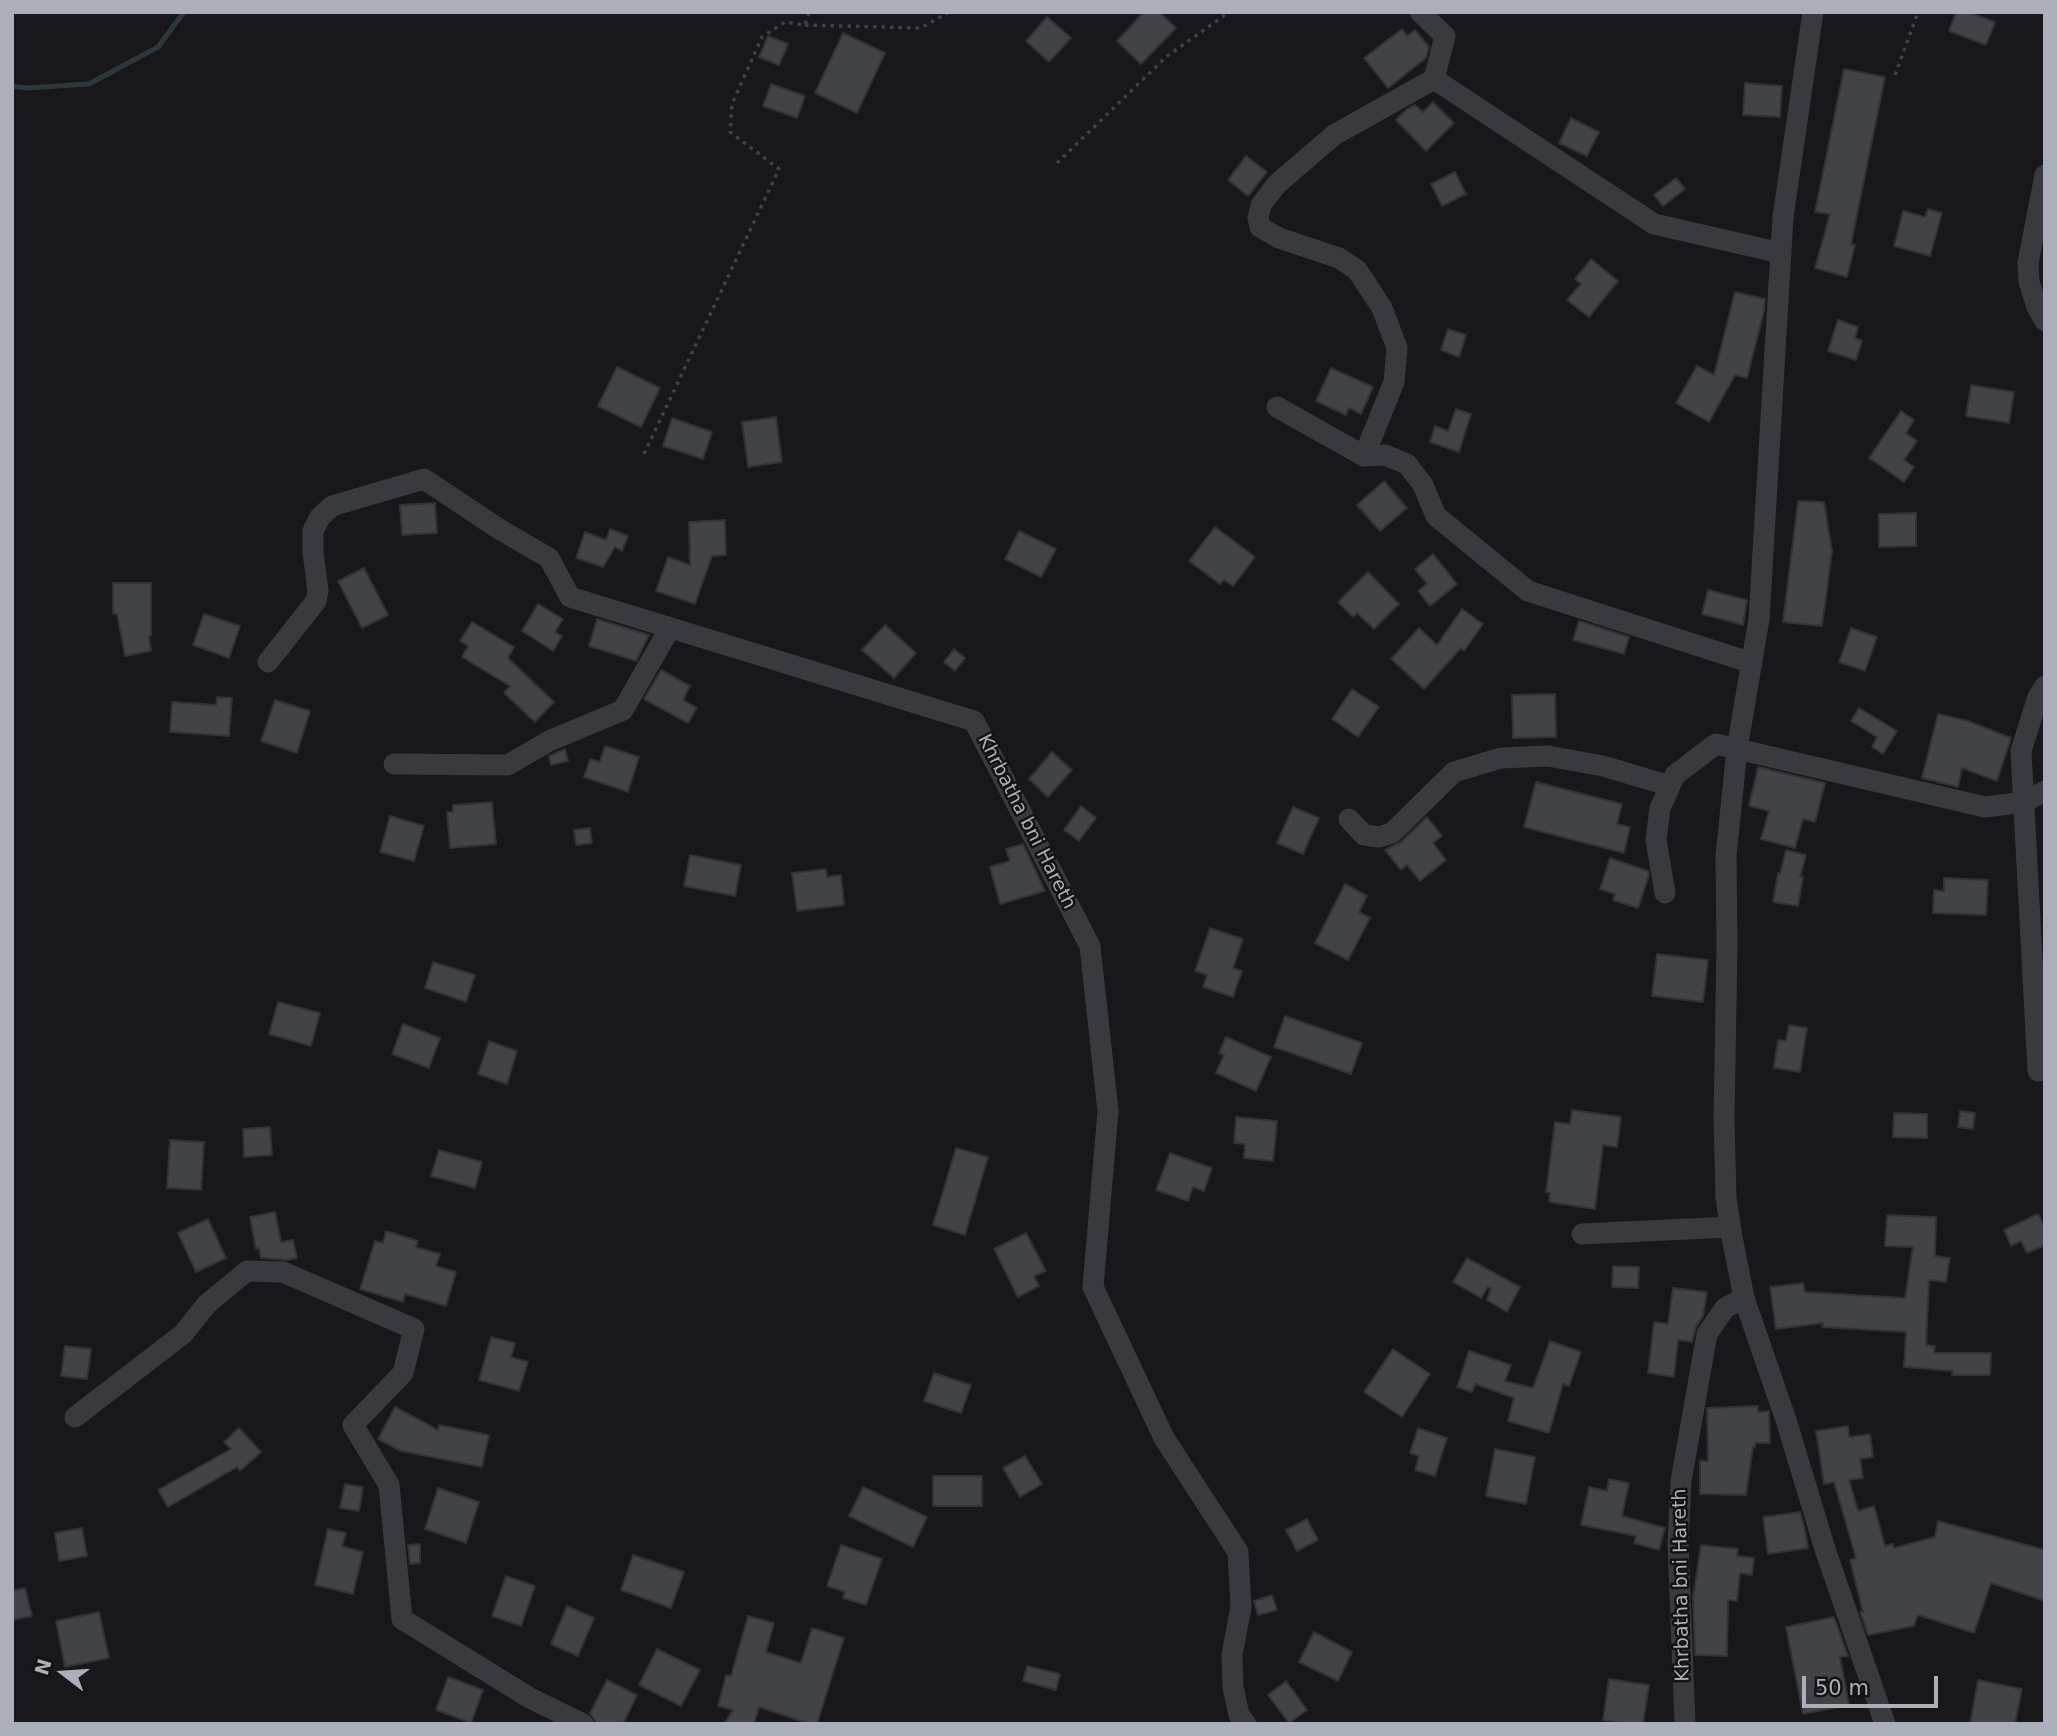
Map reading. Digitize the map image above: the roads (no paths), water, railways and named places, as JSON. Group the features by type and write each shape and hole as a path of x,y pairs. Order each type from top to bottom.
{"street":[{"path":"1364,456 1394,382 1397,348 1381,308 1357,270 1339,258 1279,238 1260,227 1258,218 1261,205 1277,184 1334,135 1434,79 1445,36 1420,12"},
{"path":"1812,12 1783,217 1759,619 1737,749 1726,856 1726,1198 1744,1298 1885,1724"},
{"path":"1434,79 1654,224 1781,253"},
{"path":"2045,175 2028,263 2029,282 2045,321"},
{"path":"1277,407 1364,456 1385,455 1407,464 1423,485 1436,516 1528,591 1752,663"},
{"name":"Khrbatha bni Hareth","path":"268,662 316,601 318,591 313,531 320,517 332,506 425,479 499,529 549,558 570,597 974,721 1090,946 1108,1111 1093,1287 1164,1438 1238,1552 1241,1607 1232,1655 1233,1687 1239,1715 1246,1724"},
{"path":"394,764 508,765 549,741 623,710 670,628"},
{"path":"2045,686 2038,697 2021,751 2038,1070 2045,1070"},
{"path":"1665,893 1656,840 1660,808 1675,775 1716,744 1985,807 2024,802 2045,792"},
{"path":"1349,819 1364,835 1379,837 1392,833 1454,772 1501,758 1548,756 1603,766 1670,786"},
{"path":"1581,1234 1730,1227"},
{"path":"75,1417 183,1334 207,1304 247,1271 283,1272 414,1329 403,1373 353,1425 388,1485 402,1619 530,1698 552,1717 583,1724"},
{"name":"Khrbatha bni Hareth","path":"1685,1724 1678,1543 1681,1481 1707,1334 1725,1308 1744,1298"}],"waterway":[{"path":"12,86 27,88 89,84 158,47 184,12"}]}
